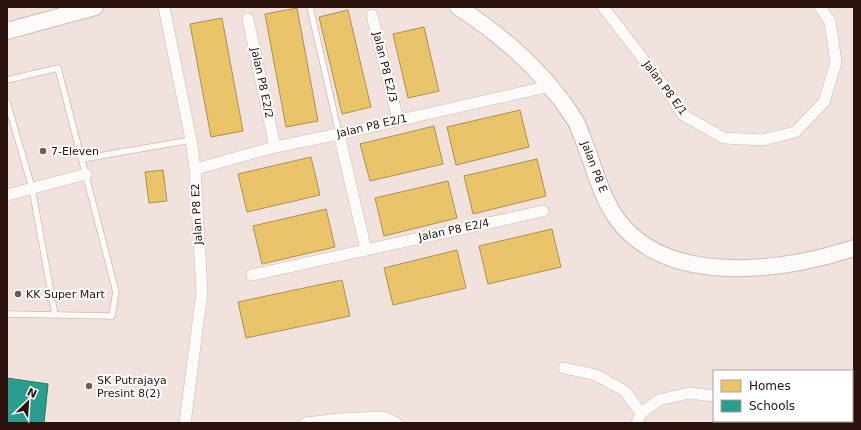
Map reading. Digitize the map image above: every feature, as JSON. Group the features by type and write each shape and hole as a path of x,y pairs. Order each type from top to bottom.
{"street":[{"path":"7,31 95,7"},
{"name":"Jalan P8 E2","path":"164,7 191,140 195,169 202,292 185,423"},
{"name":"Jalan P8 E","path":"458,7 483,22 514,48 550,86 574,118 588,152 599,187 617,219 636,239 655,252 685,261 718,268 749,268 792,264 831,256 854,248"},
{"name":"Jalan P8 E/1","path":"603,7 665,87 683,115 724,138 763,140 795,132 824,102 836,62 830,22 820,7"},
{"name":"Jalan P8 E2/3","path":"372,14 398,120"},
{"name":"Jalan P8 E2/2","path":"248,19 275,147"},
{"name":"Jalan P8 E2/1","path":"195,169 275,147 550,86"},
{"path":"339,134 366,250"},
{"path":"7,195 86,174"},
{"name":"Jalan P8 E2/4","path":"252,275 543,211"},
{"path":"564,368 596,375 625,391 639,418 659,400 689,393 713,396"},
{"path":"306,423 339,419 383,417 396,423"}],"lane":[{"path":"310,7 339,134"},
{"path":"7,80 58,68 116,292 112,316 7,314"},
{"path":"7,102 32,188 55,315"},
{"path":"82,159 191,140"}],"building: Homes":[{"path":"297,8 318,121 286,127 265,14"},
{"path":"348,10 371,107 342,114 319,17"},
{"path":"222,18 243,131 211,137 190,24"},
{"path":"424,27 439,91 408,98 393,34"},
{"path":"520,110 529,147 456,165 447,127"},
{"path":"434,126 443,164 370,181 360,144"},
{"path":"311,157 320,195 247,212 238,174"},
{"path":"537,159 546,196 473,214 464,176"},
{"path":"163,170 167,201 149,203 145,172"},
{"path":"448,181 457,218 384,236 375,198"},
{"path":"326,209 335,247 262,264 253,226"},
{"path":"552,229 561,267 488,284 479,246"},
{"path":"457,250 466,288 393,305 384,268"},
{"path":"342,280 350,316 246,338 238,302"}],"building: Schools":[{"path":"7,378 48,384 44,423 7,423"}],"place":[{"name":"7-Eleven","path":"43,151"},
{"name":"KK Super Mart","path":"18,294"},
{"name":"SK Putrajaya Presint 8(2)","path":"89,386"}]}
